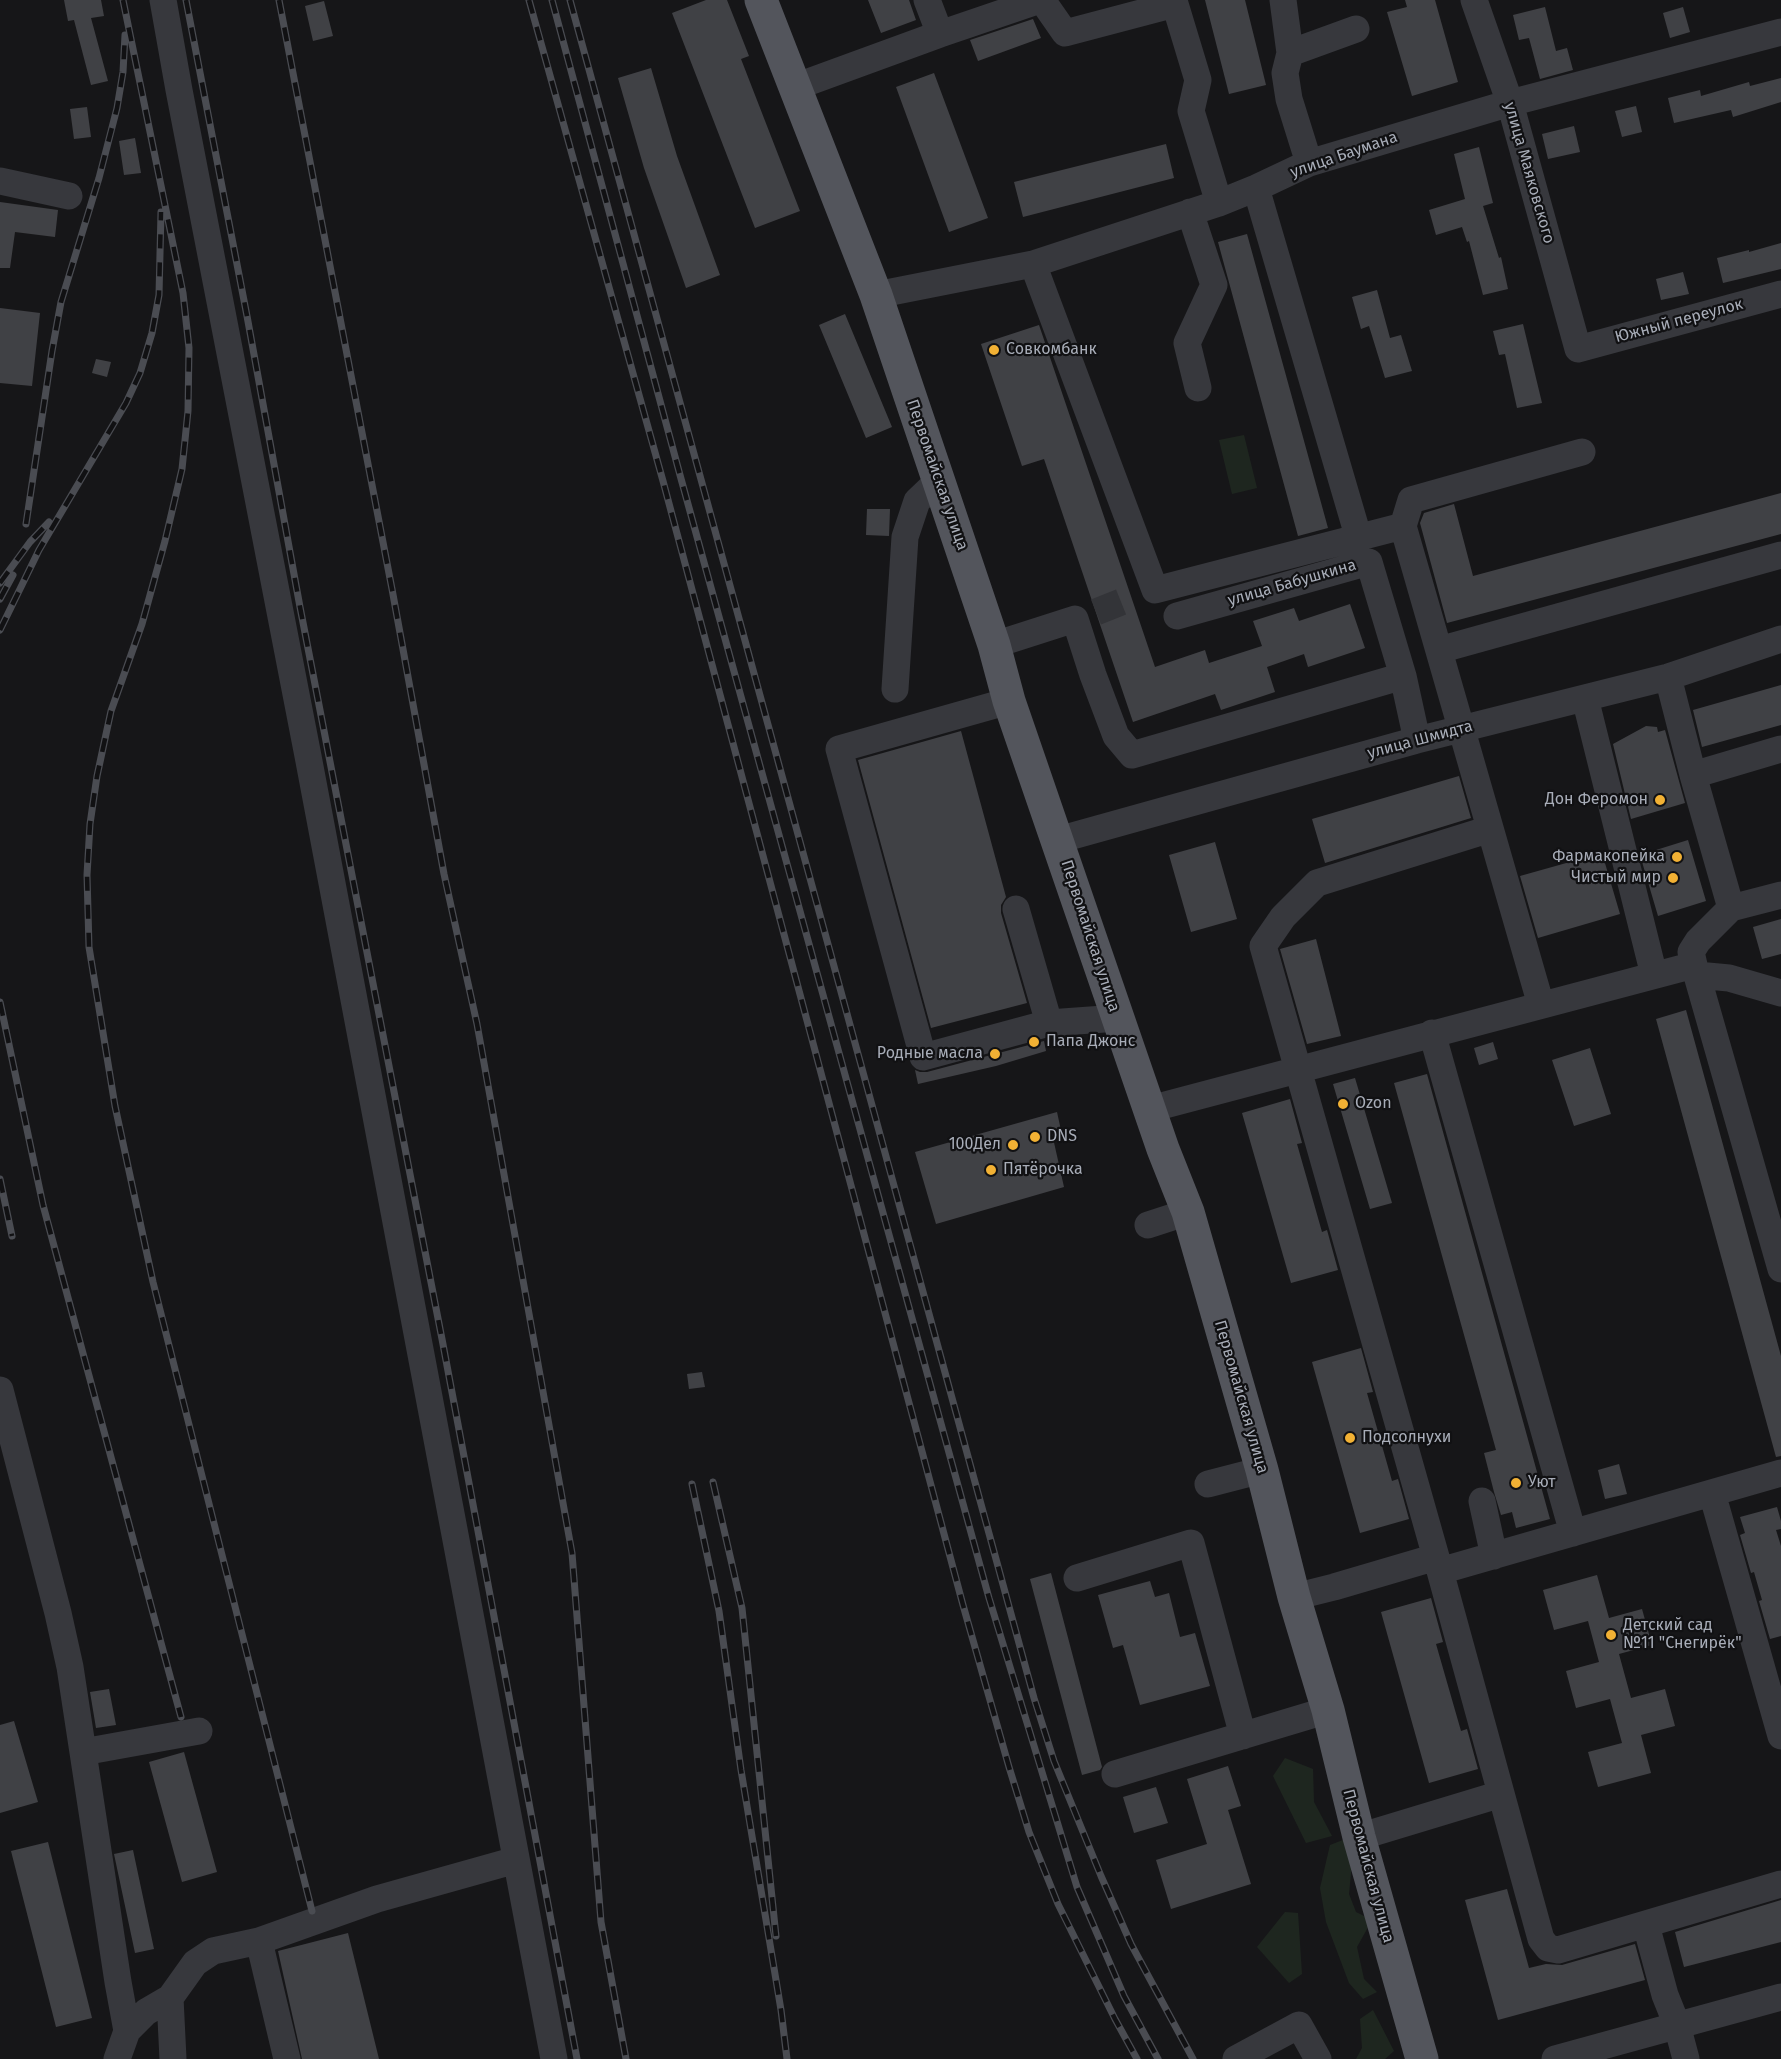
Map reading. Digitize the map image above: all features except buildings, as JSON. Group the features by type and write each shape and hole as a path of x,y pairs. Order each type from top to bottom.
{"main road":[{"name":"Первомайская улица","path":"761,0 876,295 918,495 994,645 1009,701 1162,1149 1188,1212 1262,1470 1294,1597 1328,1710 1359,1837 1422,2059"}],"street":[{"path":"163,0 554,2059"},
{"path":"927,0 940,34"},
{"path":"795,87 1041,0 1065,33 1174,2 1198,80 1191,111 1219,203"},
{"path":"1283,0 1290,53 1285,73 1289,99 1310,163"},
{"name":"улица Маяковского","path":"1474,0 1510,103 1578,349"},
{"path":"1290,53 1356,29"},
{"name":"улица Баумана","path":"876,295 1033,264 1219,203 1310,163 1510,103 1781,32"},
{"path":"0,181 69,196"},
{"name":"улица Бабушкина","path":"1256,188 1359,538"},
{"path":"1190,212 1214,285 1187,344 1198,388"},
{"path":"1033,264 1143,594 1403,526"},
{"name":"Южный переулок","path":"1578,349 1781,294"},
{"path":"1541,1005 1403,526 1411,501 1582,452"},
{"path":"895,689 905,537 918,495"},
{"path":"1439,650 1781,555"},
{"name":"улица Бабушкина","path":"1177,616 1369,562 1402,676 1417,740"},
{"path":"994,645 1085,615 1093,675 1116,736 1132,755 1402,676"},
{"name":"улица Шмидта","path":"1058,840 1461,728 1668,677 1781,639"},
{"path":"1668,677 1731,909"},
{"path":"1585,698 1654,975"},
{"path":"1009,701 839,749 923,1057 1049,1023 1118,1018"},
{"path":"1693,775 1781,749"},
{"path":"1490,830 1317,883 1283,917 1263,946 1542,1939 1548,1948 1558,1950 1781,1884"},
{"path":"1781,895 1731,909 1698,941 1691,952 1772,1205 1781,1269"},
{"path":"1016,909 1049,1023"},
{"path":"1150,1109 1654,975 1695,970 1781,993"},
{"path":"1432,1033 1573,1533"},
{"path":"1148,1225 1188,1212"},
{"path":"0,1390 70,1667 127,2031"},
{"path":"1208,1484 1262,1470"},
{"path":"1294,1597 1438,1564 1494,1556 1781,1473"},
{"path":"1712,1493 1781,1736"},
{"path":"1482,1501 1494,1556"},
{"path":"1077,1578 1191,1543 1243,1736"},
{"path":"1115,1774 1328,1710"},
{"path":"83,1752 199,1731"},
{"path":"1359,1837 1501,1794"},
{"path":"117,2059 127,2031 146,2012 170,1998 195,1963 213,1951 260,1941 377,1899 516,1860"},
{"path":"1646,1925 1665,1995 1677,2025 1686,2059"},
{"path":"260,1941 287,2059"},
{"path":"1555,2059 1781,1996"},
{"path":"170,1998 174,2058"},
{"path":"1236,2059 1299,2025 1318,2059"}],"shaded area":[{"path":"1244,435 1257,488 1232,494 1219,440"},
{"path":"1285,1758 1313,1769 1314,1802 1332,1836 1306,1843 1273,1776"},
{"path":"1343,1840 1353,1852 1349,1894 1356,1912 1372,1920 1357,1947 1364,1979 1377,1992 1363,1999 1349,1983 1326,1922 1320,1888 1330,1845"},
{"path":"1285,1912 1298,1913 1302,1974 1289,1983 1257,1947"},
{"path":"1373,2010 1394,2051 1385,2059 1356,2059 1362,2048 1360,2019"}],"tunnel":[{"path":"1096,612 1131,598"}],"railway":[{"path":"123,0 183,293 189,348 188,411 182,469 165,541 142,624 111,711 97,776 90,824 87,875 89,947 115,1106 153,1282 312,1911"},
{"path":"186,0 577,2059"},
{"path":"279,0 444,874 477,1024 572,1553 601,1922 626,2059"},
{"path":"529,0 663,481 963,1605 1009,1767 1029,1832 1058,1904 1137,2059"},
{"path":"552,0 680,475 989,1598 1077,1887 1124,1996 1158,2059"},
{"path":"570,0 1034,1698 1054,1761 1101,1876 1131,1944 1193,2059"},
{"path":"26,524 61,302 99,178 117,108 123,72 125,35"},
{"path":"0,630 39,550 126,403 140,373 152,333 159,295 161,212"},
{"path":"0,583 30,542 49,522"},
{"path":"0,599 13,575"},
{"path":"0,1002 43,1205 181,1717"},
{"path":"0,1179 12,1236"},
{"path":"713,1482 742,1608 776,1936"},
{"path":"692,1484 719,1611 741,1770 787,2059"}],"place":[{"name":"Совкомбанк","path":"994,350"},
{"name":"Дон Феромон","path":"1660,800"},
{"name":"Фармакопейка","path":"1677,857"},
{"name":"Чистый мир","path":"1673,878"},
{"name":"Папа Джонс","path":"1034,1042"},
{"name":"Родные масла","path":"995,1054"},
{"name":"Ozon","path":"1343,1104"},
{"name":"DNS","path":"1035,1137"},
{"name":"100Дел","path":"1013,1145"},
{"name":"Пятёрочка","path":"991,1170"},
{"name":"Подсолнухи","path":"1350,1438"},
{"name":"Уют","path":"1516,1483"},
{"name":"Детский сад №11 \"Снегирёк\"","path":"1611,1635"}]}
